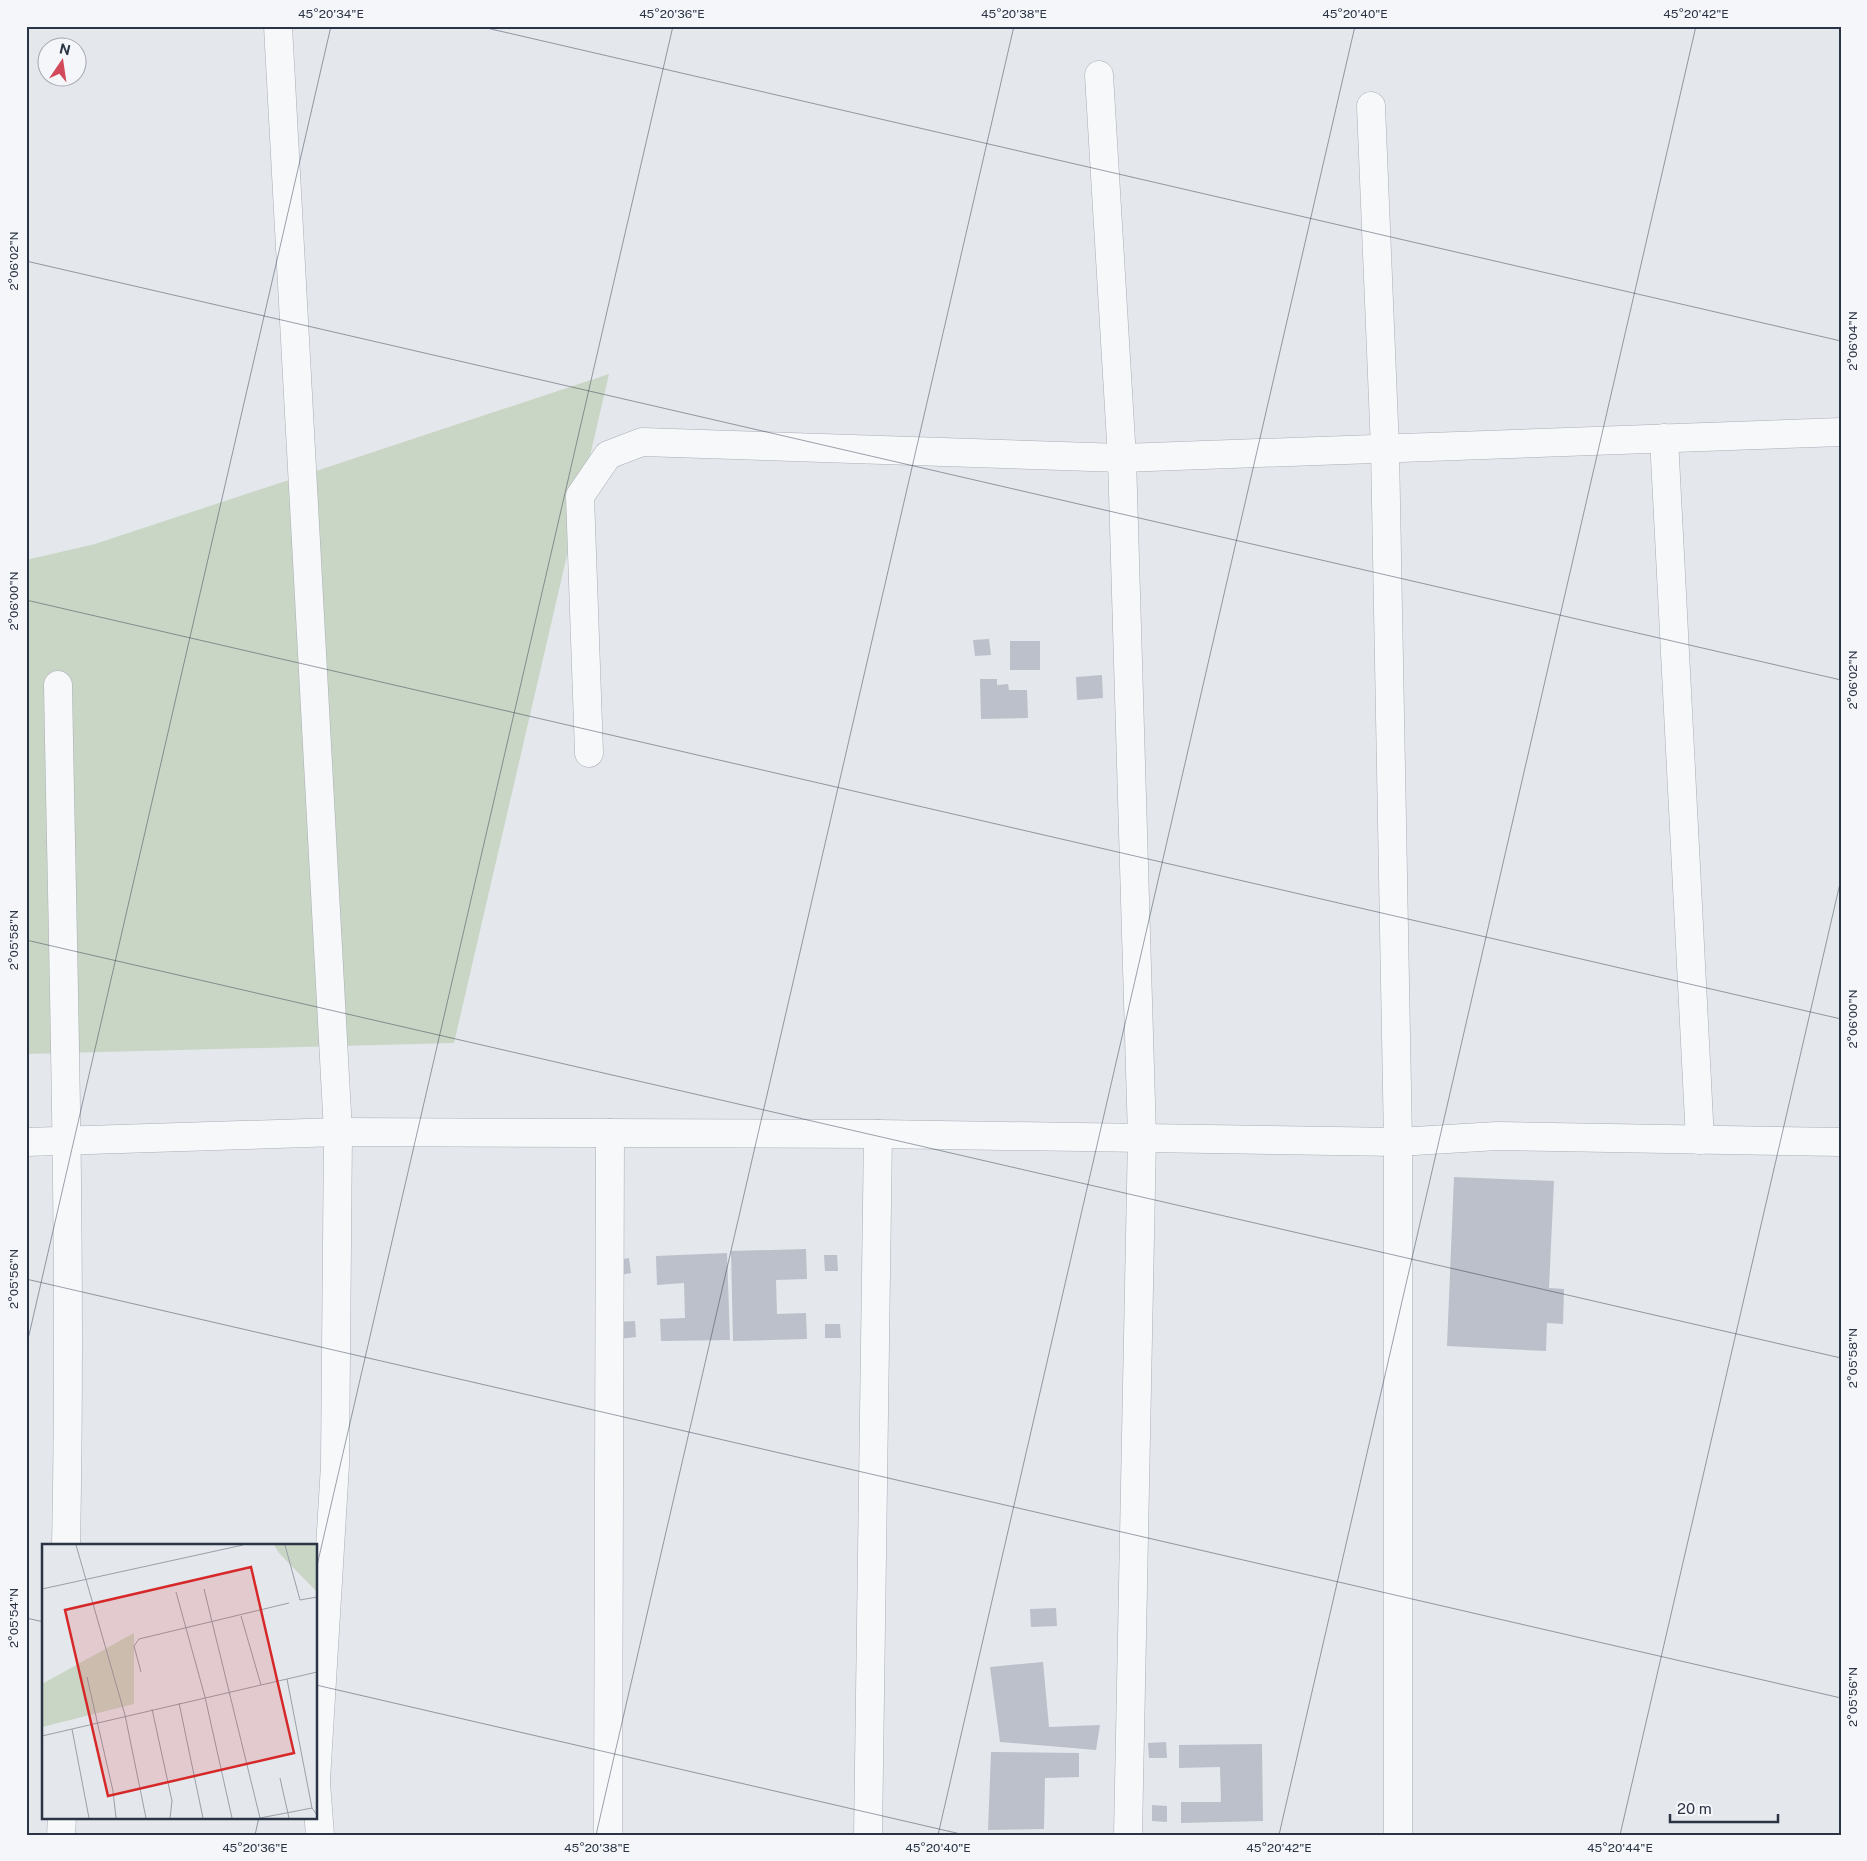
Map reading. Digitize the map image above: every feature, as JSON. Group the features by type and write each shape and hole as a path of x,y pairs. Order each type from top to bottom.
{"street":[{"path":"278,26 338,1132 335,1465 318,1749"},
{"path":"1099,75 1122,458 1142,1137 1128,1835"},
{"path":"1371,106 1385,449 1398,1142 1398,1835"},
{"path":"589,753 580,496 608,455 642,442 1122,458 1841,432"},
{"path":"1664,438 1700,1140"},
{"path":"58,685 66,1141 68,1434 66,1544"},
{"path":"26,1142 338,1132 878,1134 1398,1142 1497,1136 1841,1142"},
{"path":"608,1835 610,1133"},
{"path":"868,1835 878,1134"},
{"path":"318,1808 320,1835"},
{"path":"61,1835 62,1818"}],"green space":[{"path":"609,374 454,1043 26,1054 26,560 95,544"}],"building":[{"path":"989,639 991,655 975,656 973,640"},
{"path":"1010,641 1040,641 1040,670 1010,670"},
{"path":"1102,675 1103,698 1077,700 1076,677"},
{"path":"980,679 997,679 997,685 1008,684 1009,690 1027,690 1028,718 981,719"},
{"path":"1454,1177 1554,1181 1549,1288 1564,1289 1563,1324 1547,1323 1546,1351 1447,1346"},
{"path":"806,1249 807,1279 776,1280 777,1314 806,1313 807,1339 733,1341 731,1251"},
{"path":"727,1253 730,1340 661,1341 660,1319 685,1318 684,1283 657,1285 656,1256"},
{"path":"824,1255 837,1255 838,1271 825,1271"},
{"path":"629,1258 631,1273 615,1276 612,1261"},
{"path":"635,1321 636,1337 619,1339 618,1322"},
{"path":"825,1324 840,1324 841,1338 825,1338"},
{"path":"1056,1608 1057,1626 1031,1627 1030,1609"},
{"path":"1043,1662 1049,1727 1100,1725 1096,1750 1000,1742 990,1667"},
{"path":"1166,1742 1167,1758 1149,1758 1148,1743"},
{"path":"1262,1744 1263,1821 1181,1823 1181,1802 1221,1802 1220,1767 1179,1768 1179,1745"},
{"path":"991,1752 1079,1753 1079,1777 1045,1778 1044,1829 988,1830"},
{"path":"1152,1805 1167,1806 1167,1822 1152,1821"}]}
